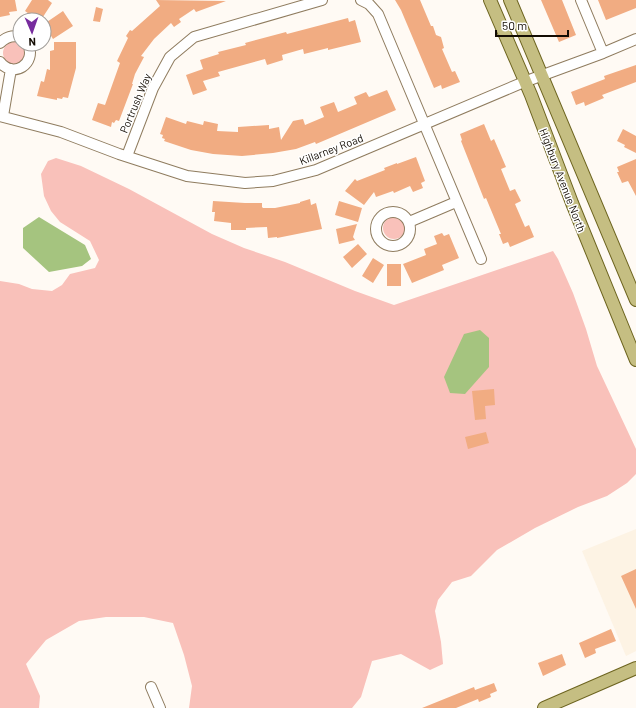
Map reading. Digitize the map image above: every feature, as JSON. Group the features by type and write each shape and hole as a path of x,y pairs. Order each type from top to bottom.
{"main road":[{"name":"Highbury Avenue North","path":"490,0 636,360"},
{"name":"Highbury Avenue North","path":"510,0 636,300"},
{"path":"544,708 636,668"}],"street":[{"name":"Portrush Way","path":"127,156 156,82 170,57 194,37 322,0"},
{"path":"361,0 369,4 378,14 481,259"},
{"path":"581,0 603,53"},
{"path":"0,43 8,37 12,36"},
{"name":"Killarney Road","path":"2,116 61,132 187,176 245,183 273,181 316,170 524,82 603,53 636,39"},
{"path":"0,62 6,68 17,69 26,64 30,52"},
{"path":"2,116 11,69"},
{"path":"409,222 456,202"},
{"path":"151,687 160,708"}],"shaded area":[{"path":"10,42 12,42 12,52 25,52 25,57 18,64 10,64 3,57 3,49"},
{"path":"56,158 81,166 129,189 212,234 244,248 285,262 355,291 394,305 553,251 573,293 597,366 636,449 636,474 627,483 607,496 578,507 535,528 497,550 471,576 452,582 438,600 435,611 441,642 443,664 430,670 401,654 372,661 361,697 352,708 189,708 192,686 184,655 173,623 144,617 106,617 79,621 46,640 26,664 40,696 39,708 0,708 0,281 19,284 32,289 52,291 62,285 70,274 95,268 99,260 90,241 60,222 51,211 44,196 41,174 48,161"},
{"path":"39,217 85,245 91,259 82,266 49,272 23,248 23,228"},
{"path":"390,217 398,217 405,224 405,232 398,239 390,239 383,232 383,224"},
{"path":"480,330 489,338 489,367 465,394 450,393 444,377 464,334"},
{"path":"636,529 636,651 626,656 582,551"}],"building":[{"path":"0,0 15,0 17,11 9,12 10,15 0,17"},
{"path":"32,0 48,0 52,3 46,12 25,11"},
{"path":"156,0 226,1 196,12 194,9 179,19 181,22 174,27 171,23 154,39 141,56 144,57 135,74 133,84 119,121 116,120 114,123 112,122 111,127 92,120 98,103 105,105 120,63 117,61 128,38 126,36 130,30 132,31 160,6"},
{"path":"395,0 420,0 436,35 441,37 444,48 442,49 452,72 455,71 460,82 442,89 441,85 434,88 401,10"},
{"path":"541,0 562,0 576,35 559,42"},
{"path":"598,0 636,0 636,8 606,20"},
{"path":"96,7 103,9 100,22 93,21"},
{"path":"63,11 73,26 53,39 52,19"},
{"path":"348,18 349,22 355,20 361,42 304,54 303,49 282,55 283,60 267,65 265,59 218,72 220,76 203,81 207,90 193,95 186,75 203,69 200,60 219,54 218,52 246,45 245,43"},
{"path":"54,42 76,42 76,68 68,98 57,98 57,100 37,96 41,81 44,82 47,69 50,70 50,52 54,50"},
{"path":"636,65 636,82 602,95 604,98 585,106 584,102 576,105 571,92 605,79 604,76"},
{"path":"387,90 396,110 316,144 315,142 296,149 242,156 213,154 191,150 164,141 165,139 162,138 163,135 160,134 166,117 186,124 187,121 203,125 204,121 218,124 217,131 238,132 238,127 269,125 269,129 279,127 281,140 293,121 303,119 305,125 324,117 320,107 334,102 338,112 357,104 354,97 366,92 369,97"},
{"path":"484,124 491,141 494,139 506,167 501,169 510,191 515,189 521,201 515,204 525,227 529,225 534,237 510,247 508,242 503,244 499,234 501,234 486,198 484,199 461,141 460,134"},
{"path":"623,129 636,136 636,153 624,147 625,145 617,141"},
{"path":"416,157 425,181 421,183 423,188 413,192 410,186 394,193 393,191 376,197 374,192 364,205 345,191 355,179 357,181 385,170 384,168"},
{"path":"636,159 636,196 628,181 622,183 617,172 619,172 617,167"},
{"path":"310,199 311,205 316,203 322,229 277,238 268,238 267,227 246,228 246,230 231,230 231,223 214,221 215,212 212,212 213,201 262,203 263,208 275,208 300,203"},
{"path":"339,201 362,208 358,222 335,215"},
{"path":"357,224 353,237 355,240 339,244 336,229"},
{"path":"442,233 444,236 449,234 459,258 442,265 444,270 412,283 403,264 426,255 424,249 437,244 434,236"},
{"path":"358,244 367,254 352,268 343,257"},
{"path":"373,258 384,265 373,283 362,276"},
{"path":"387,264 401,264 401,286 387,286"},
{"path":"494,389 495,405 485,406 486,419 475,420 472,391"},
{"path":"486,432 489,443 468,449 465,437"},
{"path":"636,569 636,609 621,576"},
{"path":"611,629 616,641 595,649 596,653 585,658 579,643"},
{"path":"562,654 566,665 543,676 538,663"},
{"path":"494,683 497,691 490,694 491,697 479,702 478,699 456,708 422,708 474,687 475,690"}]}
